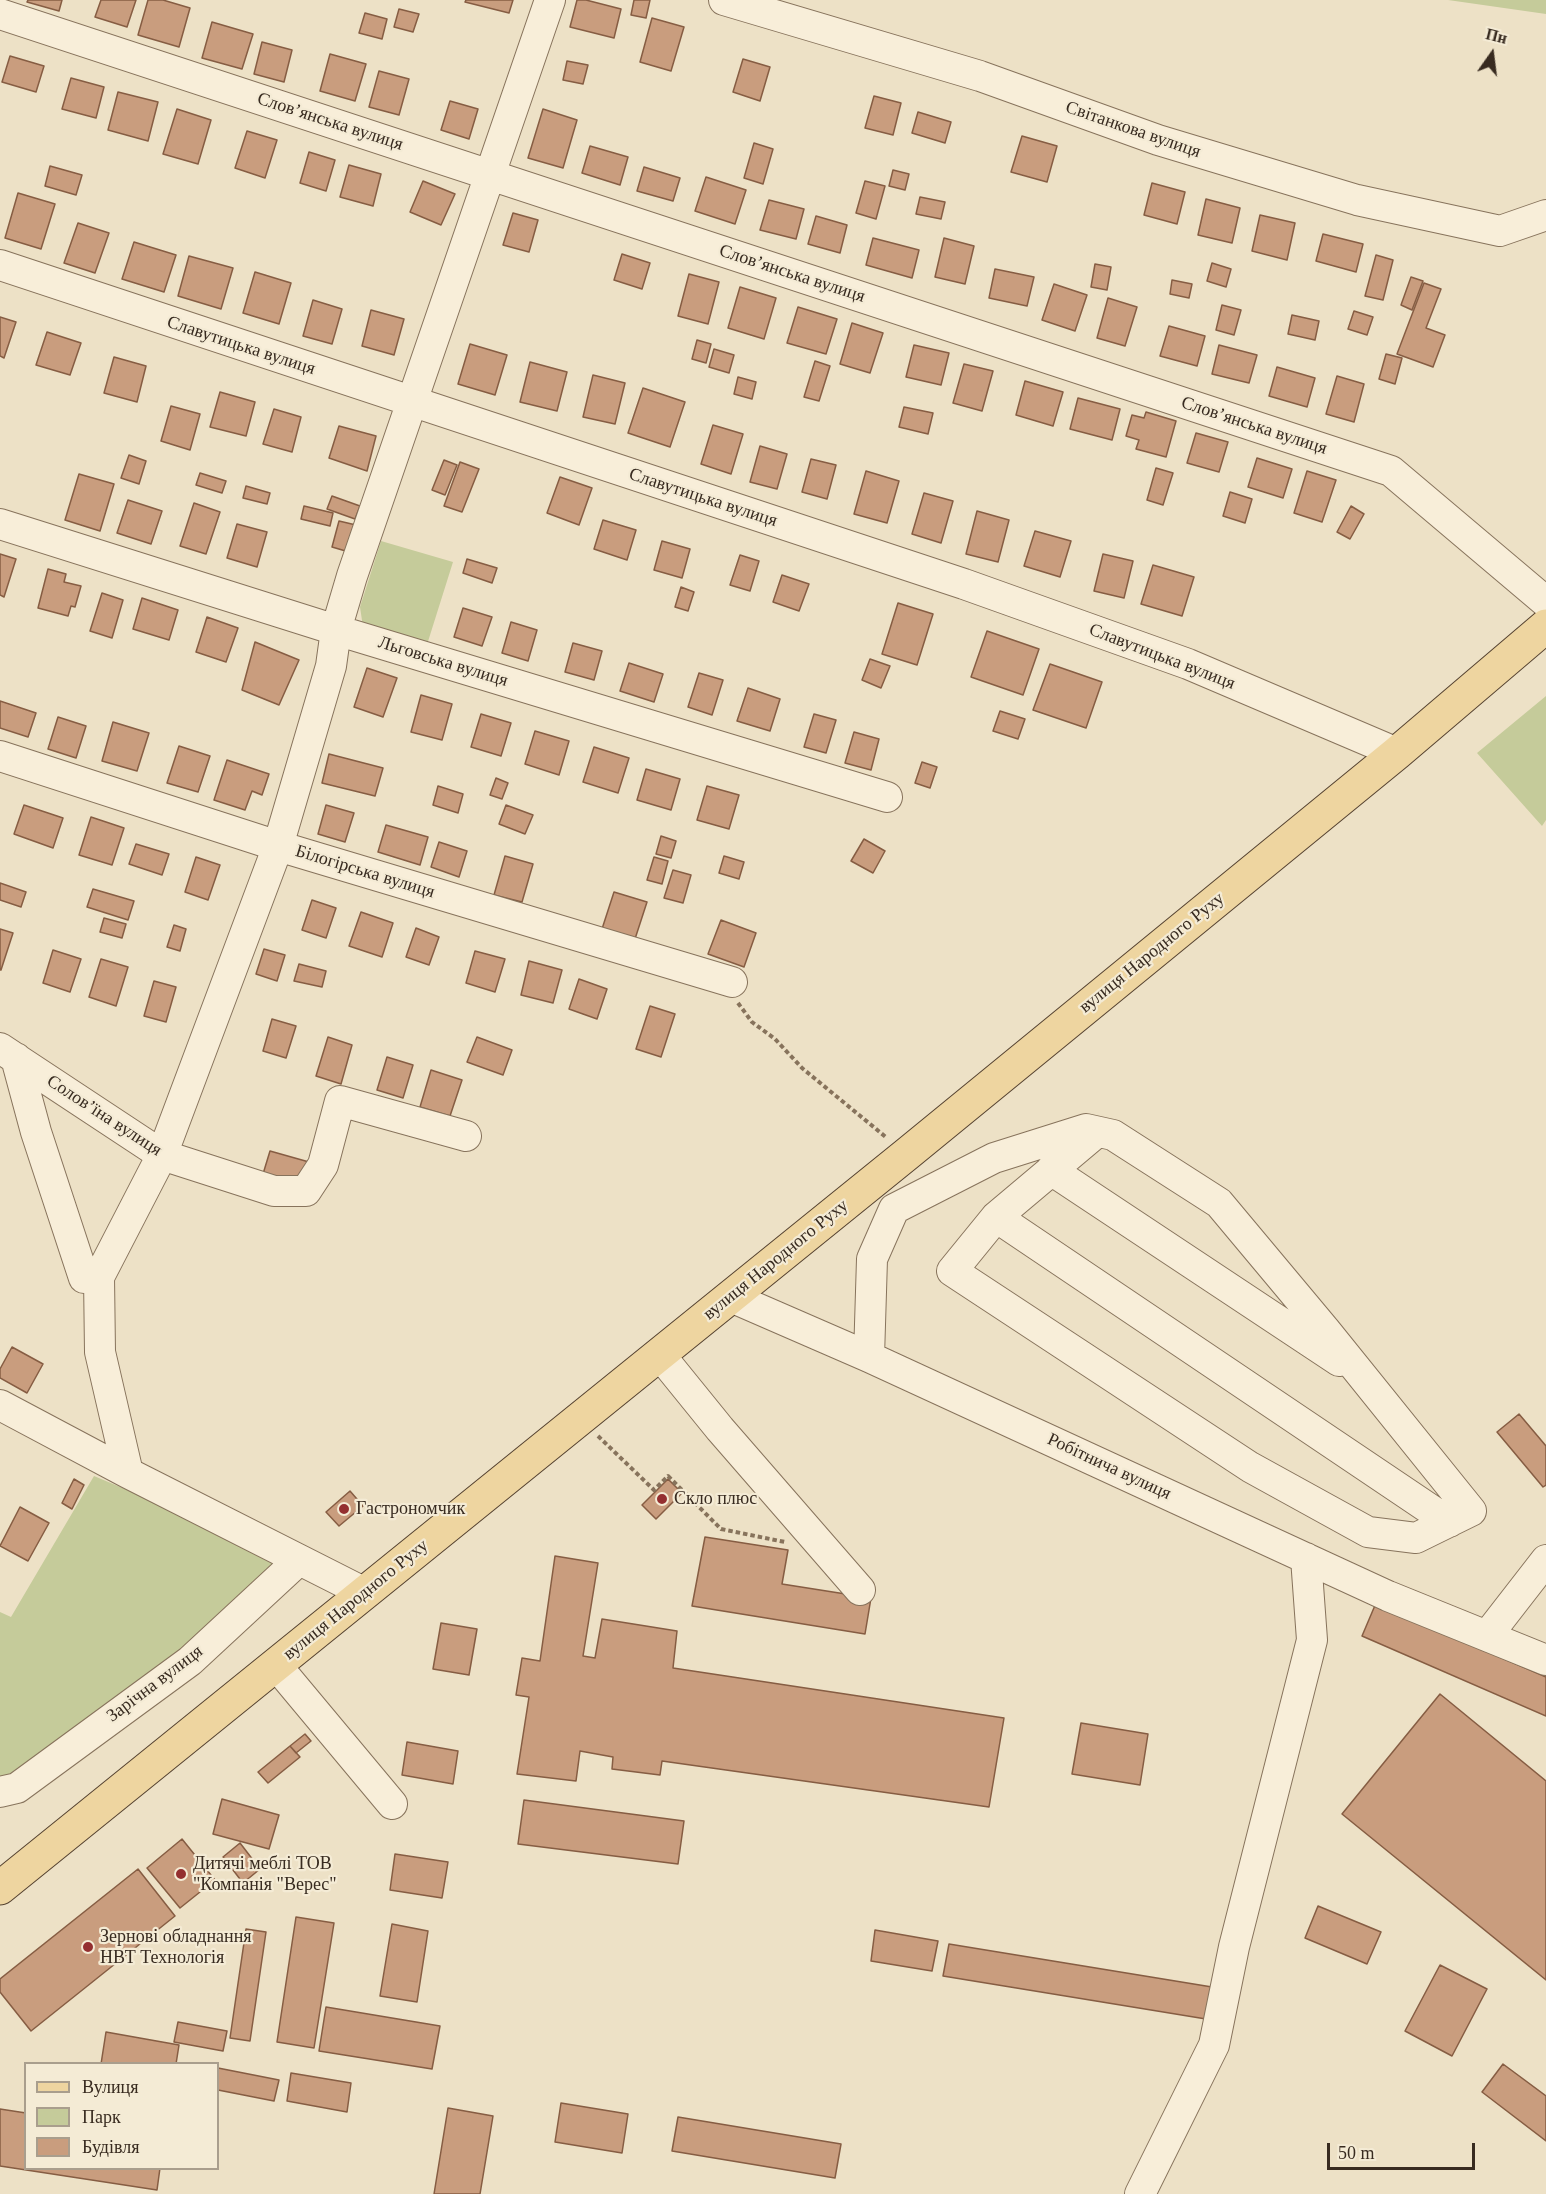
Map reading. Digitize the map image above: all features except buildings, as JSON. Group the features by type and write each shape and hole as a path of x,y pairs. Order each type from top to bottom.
{"main road":[{"name":"вулиця Народного Руху","path":"0,1888 907,1154 1397,753 1546,626"}],"street":[{"path":"128,1473 100,1352 99,1277 162,1155 278,846 331,666 336,630 352,576 550,0"},
{"name":"Світанкова вулиця","path":"724,0 980,76 1158,140 1357,200 1500,231 1546,215"},
{"name":"Словʼянська вулиця","path":"0,14 1391,471 1546,602"},
{"name":"Славутицька вулиця","path":"0,265 964,584 1166,656 1397,753"},
{"name":"Льговська вулиця","path":"0,524 336,630 887,796"},
{"name":"Білогірська вулиця","path":"0,756 278,846 732,982"},
{"path":"8,1053 84,1278 99,1277"},
{"name":"Соловʼїна вулиця","path":"8,1053 162,1155 274,1191 306,1191 322,1166 340,1101 466,1136"},
{"path":"869,1357 872,1259 894,1209 994,1158 1086,1130 1097,1132 1113,1135 1219,1203 1471,1511 1416,1538 1368,1532 1250,1467 952,1270 996,1217 1097,1132"},
{"path":"1052,1170 1363,1377"},
{"path":"996,1217 1449,1522"},
{"name":"Робітнича вулиця","path":"731,1297 869,1357 1388,1596 1546,1660"},
{"path":"660,1355 720,1429 860,1590"},
{"path":"0,1405 128,1473 365,1593"},
{"path":"1140,2194 1214,2046 1234,1947 1312,1640 1306,1558"},
{"name":"Зарічна вулиця","path":"0,1792 16,1788 190,1661 299,1560"},
{"path":"1487,1636 1546,1560"},
{"path":"276,1665 392,1804"}],"path":[{"path":"732,982 739,1006 752,1022 775,1040 802,1068 907,1154"},
{"path":"580,1419 655,1491 668,1476 721,1529 786,1542"}],"green space":[{"path":"1448,0 1546,0 1546,14"},
{"path":"381,541 453,562 425,651 363,627 360,607"},
{"path":"1546,696 1546,820 1542,826 1477,753"},
{"path":"94,1476 246,1540 284,1565 160,1672 0,1782 0,1612 11,1617"}],"place":[{"name":"Скло плюс","path":"662,1499"},
{"name":"Гастрономчик","path":"344,1509"},
{"name":"Дитячі меблі ТОВ \"Компанія \"Верес\"","path":"181,1874"},
{"name":"Зернові обладнання НВТ Технологія","path":"88,1947"}]}
